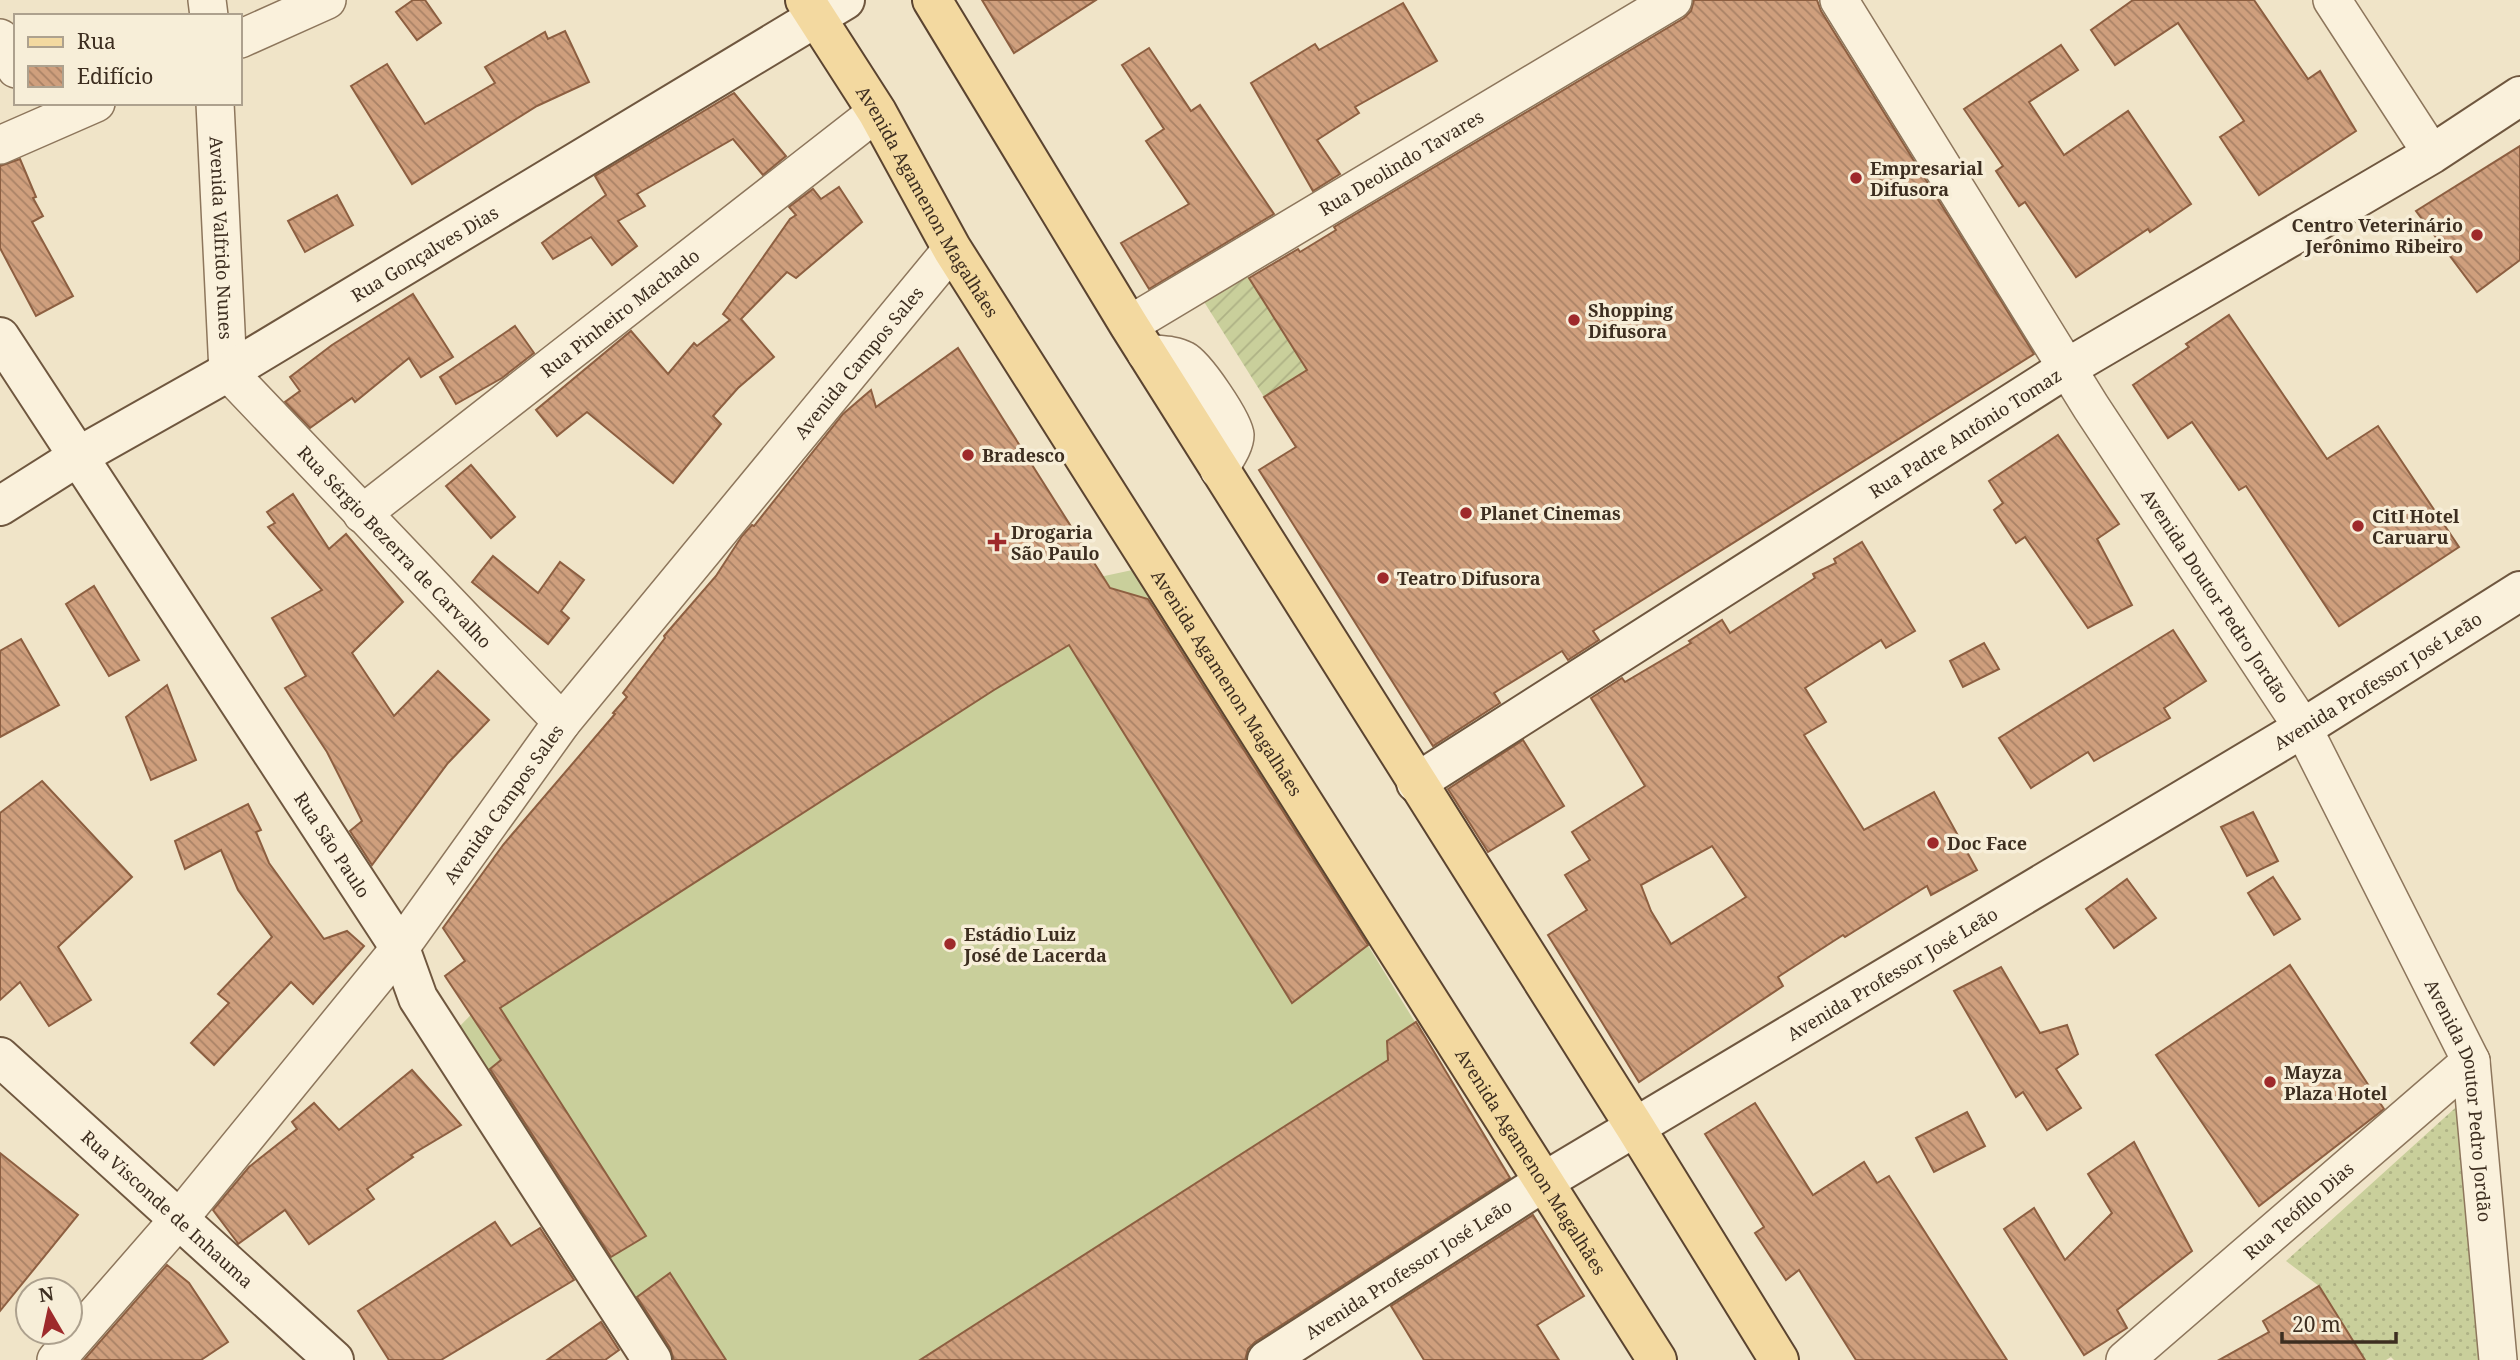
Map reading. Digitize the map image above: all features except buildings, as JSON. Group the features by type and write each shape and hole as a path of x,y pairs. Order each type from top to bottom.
{"main road":[{"path":"932,0 1219,470 1779,1360"},
{"name":"Avenida Agamenon Magalhães","path":"822,6 952,249 1657,1360"}],"street":[{"path":"242,38 327,0"},
{"name":"Rua Deolindo Tavares","path":"1138,339 1673,0"},
{"name":"Avenida Doutor Pedro Jordão","path":"1839,0 2067,368 2303,728 2471,1060 2498,1360"},
{"path":"2332,0 2432,154"},
{"name":"Rua Gonçalves Dias","path":"0,506 79,456 228,372 822,6"},
{"path":"0,38 14,65"},
{"name":"Rua Padre Antônio Tomaz","path":"1416,783 2067,368 2432,154 2520,96"},
{"path":"0,145 39,115 86,105"},
{"name":"Avenida Valfrido Nunes","path":"215,105 228,372"},
{"name":"Rua Pinheiro Machado","path":"362,514 877,112"},
{"name":"Avenida Campos Sales","path":"56,1360 178,1219 400,948 562,722 952,249"},
{"name":"Rua São Paulo","path":"0,337 400,948 418,998 652,1360"},
{"name":"Rua Sérgio Bezerra de Carvalho","path":"228,372 562,722"},
{"name":"Avenida Professor José Leão","path":"1267,1360 1634,1126 2303,728 2520,591"},
{"name":"Rua Visconde de Inhauma","path":"0,1057 334,1360"},
{"name":"Rua Teófilo Dias","path":"2125,1360 2471,1060"}],"green space":[{"path":"1244,270 1307,370 1264,397 1201,297"},
{"name":"Estádio Luiz José de Lacerda","path":"1137,569 1510,1177 1220,1360 669,1360 454,1032 849,631"},
{"path":"2464,1100 2487,1360 2394,1360 2391,1357 2386,1360 2365,1360 2319,1286 2286,1261"}],"place":[{"name":"Empresarial Difusora","path":"1856,178"},
{"name":"Centro Veterinário Jerônimo Ribeiro","path":"2477,235"},
{"name":"Shopping Difusora","path":"1574,320"},
{"name":"Bradesco","path":"968,455"},
{"name":"Planet Cinemas","path":"1466,513"},
{"name":"CitI Hotel Caruaru","path":"2358,526"},
{"name":"Drogaria São Paulo","path":"997,542"},
{"name":"Teatro Difusora","path":"1383,578"},
{"name":"Doc Face","path":"1933,843"},
{"name":"Estádio Luiz José de Lacerda","path":"950,944"},
{"name":"Mayza Plaza Hotel","path":"2270,1082"}]}
